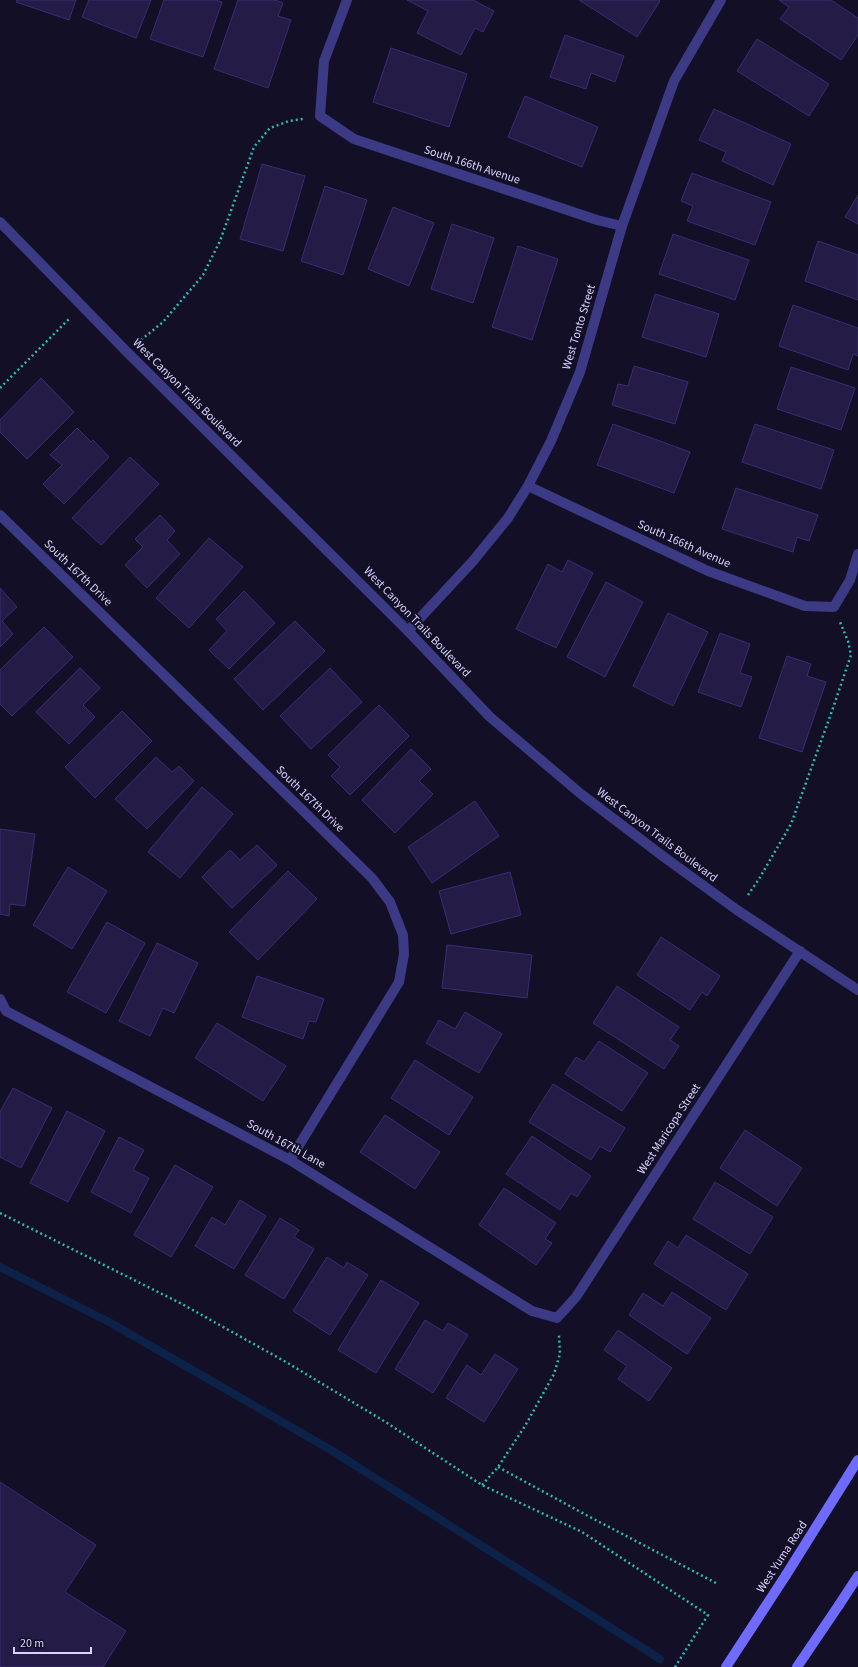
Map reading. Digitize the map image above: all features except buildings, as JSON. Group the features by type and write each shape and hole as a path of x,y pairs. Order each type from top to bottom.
{"main road":[{"name":"West Yuma Road","path":"726,1667 858,1460"},
{"path":"797,1667 858,1576"}],"street":[{"path":"320,116 324,61 347,0"},
{"name":"West Tonto Street","path":"408,630 474,561 508,518 528,486 551,441 580,372 622,226 674,81 721,0"},
{"name":"South 166th Avenue","path":"320,116 354,139 597,220 622,226"},
{"name":"West Canyon Trails Boulevard","path":"0,222 127,352 408,630 490,717 581,794 737,910 858,990"},
{"name":"South 166th Avenue","path":"528,486 708,571 805,606 834,607"},
{"name":"South 167th Drive","path":"0,515 372,878 390,902 403,935 404,954 399,982 290,1160"},
{"path":"834,607 850,580 858,554"},
{"name":"West Maricopa Street","path":"557,1318 576,1297 800,951"},
{"name":"South 167th Lane","path":"0,999 6,1012 290,1160 532,1310 557,1318"}],"path":[{"path":"127,352 162,322 203,275 220,241 254,147 270,128 289,121 320,116"},
{"path":"0,388 82,306"},
{"path":"737,910 759,879 791,824 812,769 851,655 848,642 834,607"},
{"path":"0,1213 182,1304 286,1362 384,1421 482,1485 582,1532 708,1615 675,1667"},
{"path":"482,1485 498,1467 525,1426 554,1374 560,1354 557,1318"},
{"path":"498,1467 588,1516 716,1582"}],"waterway":[{"path":"0,1267 111,1323 331,1450 660,1659"}]}
